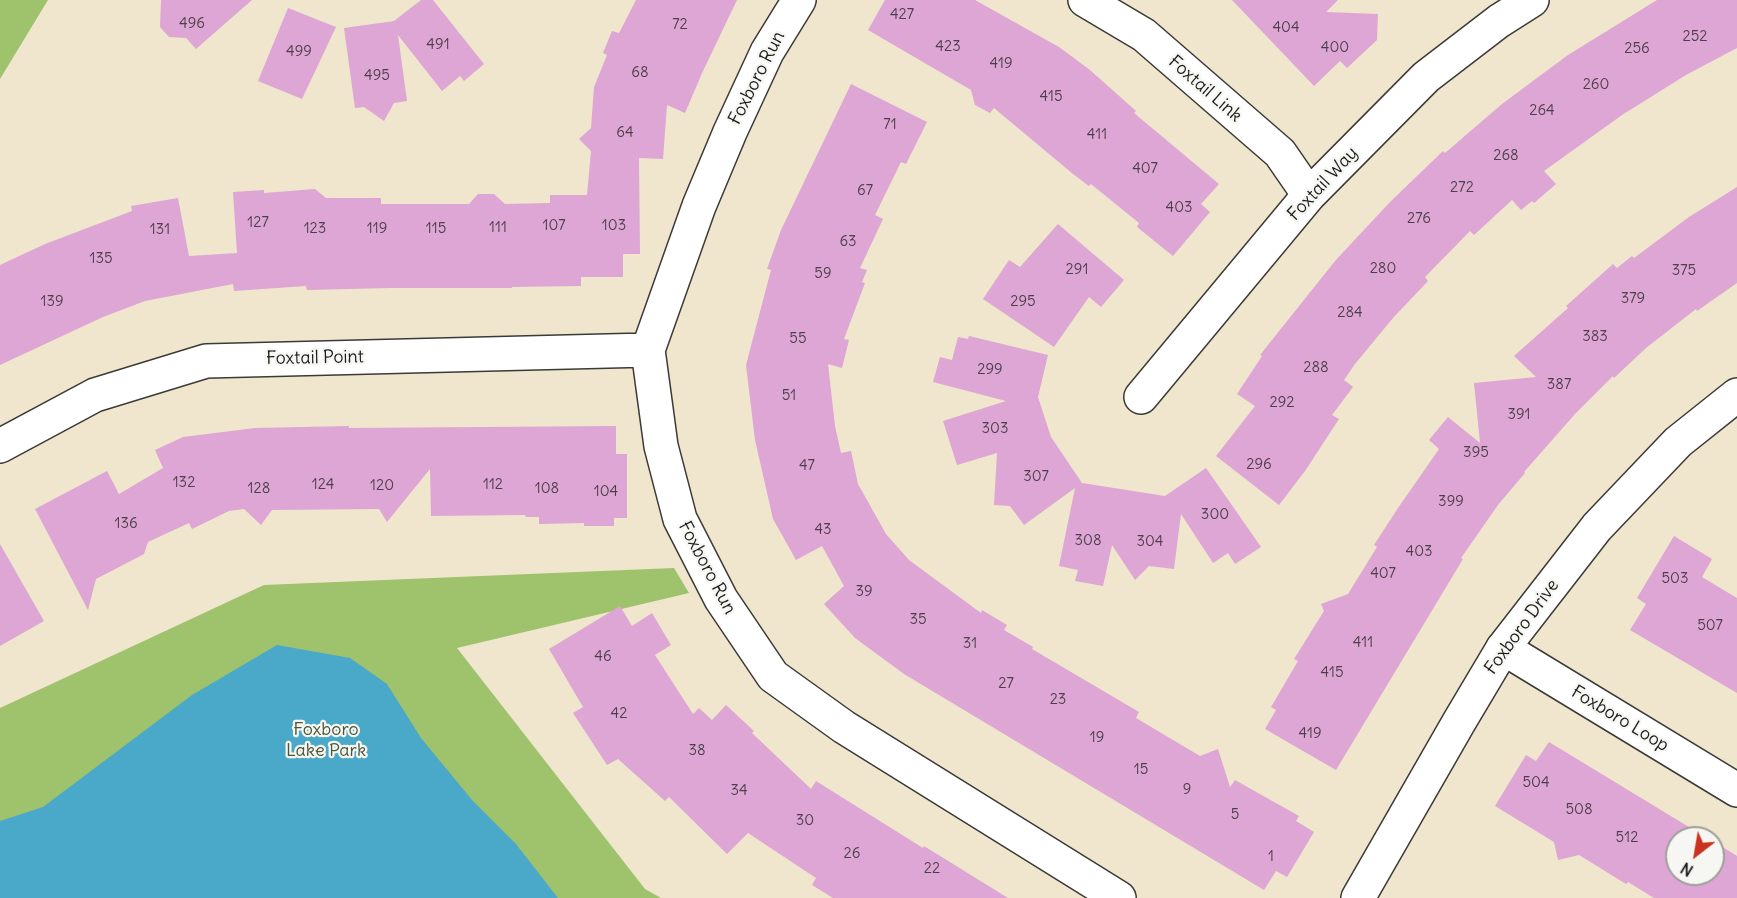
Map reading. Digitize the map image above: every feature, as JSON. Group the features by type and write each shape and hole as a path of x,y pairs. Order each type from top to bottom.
{"street":[{"name":"Foxboro Run","path":"799,0 767,52 730,132 699,206 648,350 661,446 680,519 721,599 773,676 844,727 1119,898"},
{"name":"Foxtail Link","path":"1085,0 1144,35 1280,153 1309,195"},
{"name":"Foxtail Way","path":"1141,397 1309,195 1426,77 1499,21 1532,0"},
{"name":"Foxtail Point","path":"0,446 95,395 206,361 648,350"},
{"name":"Foxboro Drive","path":"1358,898 1503,648 1598,527 1678,442 1737,395"},
{"name":"Foxboro Loop","path":"1503,648 1737,790"}],"green space":[{"path":"0,0 48,0 0,79"},
{"name":"Foxboro Lake Park","path":"674,568 689,593 457,648 645,889 661,898 0,898 0,708 264,585"}],"water":[{"path":"277,645 350,658 387,684 421,738 472,800 516,844 558,898 0,898 0,821 43,807 192,695"}],"building":[{"path":"161,0 252,0 196,49 186,38 169,37 160,27"},
{"path":"421,0 433,0 484,64 464,81 460,76 442,91 398,35 407,101 394,103 384,121 364,107 355,108 344,28 394,21"},
{"path":"636,0 737,0 685,113 667,105 663,159 639,158 640,254 623,254 623,277 581,277 581,286 512,288 307,290 306,286 234,291 233,284 145,301 103,317 0,365 0,265 45,244 132,211 131,206 178,198 189,256 237,253 233,192 264,190 264,193 315,189 326,198 381,198 381,204 469,204 478,194 494,194 505,204 550,203 550,195 587,195 591,151 579,139 591,128 594,87 607,55 603,53 612,31 619,33"},
{"path":"885,0 975,0 1059,47 1090,70 1136,111 1134,113 1219,184 1201,204 1210,212 1173,256 1137,227 1139,223 1091,184 1089,186 1073,174 994,108 990,113 975,105 971,90 868,30"},
{"path":"1232,0 1338,0 1326,12 1378,14 1377,40 1347,68 1340,61 1314,86"},
{"path":"1657,0 1737,0 1737,48 1686,75 1622,115 1544,171 1556,184 1534,203 1532,201 1521,210 1512,200 1474,235 1470,231 1425,277 1428,281 1393,318 1355,364 1344,380 1353,387 1332,415 1339,419 1305,471 1279,505 1216,456 1255,406 1237,394 1262,356 1260,355 1335,261 1390,202 1443,151 1445,153 1502,104 1568,55"},
{"path":"288,8 336,27 302,99 258,81"},
{"path":"851,84 927,122 906,164 901,162 875,215 883,219 860,268 867,270 862,282 865,283 844,339 849,340 842,368 828,364 835,426 841,453 851,451 858,484 886,534 909,560 981,613 982,610 1007,625 1004,630 1033,647 1032,649 1139,712 1136,718 1200,756 1218,749 1230,787 1235,780 1299,816 1296,821 1314,832 1287,877 1276,871 1264,890 904,674 855,638 824,604 844,586 822,546 796,560 773,519 755,440 746,365 771,270 767,269 781,230"},
{"path":"1737,187 1737,283 1697,311 1696,309 1646,348 1614,378 1613,376 1575,414 1524,472 1461,558 1463,559 1336,770 1265,729 1276,710 1271,707 1298,661 1294,659 1324,611 1321,604 1348,594 1377,547 1374,545 1439,449 1429,440 1448,417 1480,443 1474,383 1536,377 1514,356 1568,308 1566,306 1613,264 1617,268 1632,256 1634,258 1689,217"},
{"path":"1058,224 1124,280 1101,307 1089,297 1054,347 983,299 1009,260 1020,267"},
{"path":"969,336 1048,355 1038,397 1051,437 1082,483 1165,496 1206,468 1261,547 1235,564 1228,553 1213,563 1181,514 1174,569 1149,566 1135,580 1112,545 1103,586 1075,581 1078,570 1059,566 1075,488 1024,525 1010,506 994,505 997,453 957,465 943,421 1006,401 933,382 940,357 952,360 958,337 968,339"},
{"path":"349,426 349,428 616,426 616,454 627,454 627,518 614,518 614,526 584,526 584,523 539,524 539,517 526,517 525,515 431,516 430,469 387,522 379,509 272,510 261,525 244,509 229,511 192,529 189,523 148,542 144,554 96,579 88,610 35,509 107,471 119,494 163,468 155,450 183,437 255,428"},
{"path":"1674,536 1712,559 1702,577 1737,598 1737,693 1630,630 1646,604 1637,598"},
{"path":"0,544 44,621 0,646"},
{"path":"620,606 632,626 652,613 671,645 655,655 693,714 699,708 712,720 726,705 811,789 816,781 1008,898 833,898 812,885 816,878 748,833 727,854 669,797 665,801 618,759 607,765 573,713 583,707 549,649"},
{"path":"1549,742 1687,826 1665,826 1665,886 1725,886 1725,848 1737,856 1737,898 1654,898 1579,855 1558,860 1554,842 1495,806 1526,755 1536,761"}]}
